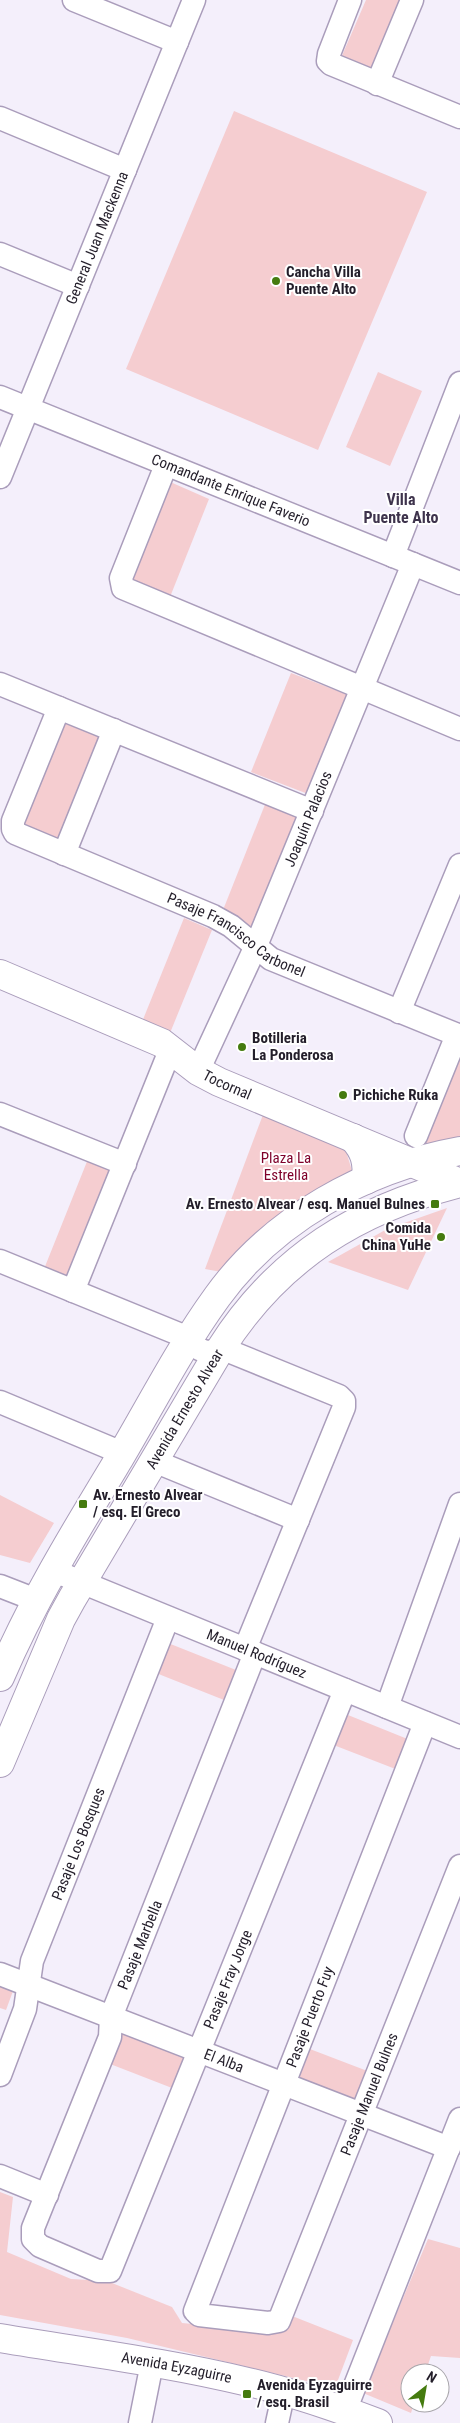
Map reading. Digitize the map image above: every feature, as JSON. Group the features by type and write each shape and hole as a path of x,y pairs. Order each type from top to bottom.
{"main road":[{"name":"Tocornal","path":"2,979 132,1028 171,1048 198,1071 219,1082 353,1138 414,1149 460,1183"},
{"path":"353,1138 359,1144 366,1160 366,1180"},
{"name":"Avenida Ernesto Alvear","path":"0,1677 52,1570 217,1297 254,1255 302,1215 366,1180 414,1149 460,1150"},
{"name":"Avenida Ernesto Alvear","path":"0,1763 61,1619 222,1348 249,1308 297,1260 327,1238 378,1211 432,1190 460,1183"},
{"name":"Avenida Eyzaguirre","path":"0,2338 214,2374 284,2391 378,2423"}],"street":[{"path":"74,0 177,42"},
{"name":"General Juan Mackenna","path":"0,477 194,0"},
{"path":"350,0 328,61 334,66 460,117"},
{"path":"377,84 412,0"},
{"path":"0,118 125,170"},
{"path":"0,254 78,286"},
{"name":"Joaquín Palacios","path":"198,1071 255,948 363,688 460,384"},
{"name":"Comandante Enrique Faverio","path":"0,397 460,583"},
{"path":"166,465 121,578 121,585 126,590 460,729"},
{"path":"0,684 312,811"},
{"name":"Pasaje Francisco Carbonel","path":"59,708 13,821 13,829 19,835 213,916 231,926 255,948 278,962 458,1036"},
{"path":"64,854 114,730"},
{"path":"399,1012 455,893 460,865"},
{"path":"414,1149 458,1036"},
{"path":"73,1291 171,1048"},
{"path":"0,1114 124,1164"},
{"path":"0,1261 191,1338 201,1350 215,1351 222,1348"},
{"name":"Pasaje Marbella","path":"33,2239 33,2228 110,2037 111,2017 298,1520 344,1407 344,1401 339,1396 222,1348"},
{"path":"0,1402 122,1453"},
{"path":"154,1461 298,1520"},
{"path":"387,1707 460,1504"},
{"name":"Manuel Rodríguez","path":"52,1570 460,1737"},
{"path":"0,1586 36,1600"},
{"name":"Pasaje Los Bosques","path":"0,2074 25,2010 32,1961 168,1618"},
{"name":"Pasaje Fray Jorge","path":"33,2239 40,2246 98,2271 110,2271 345,1690"},
{"name":"Pasaje Puerto Fuy","path":"279,2321 268,2323 203,2316 195,2311 425,1723"},
{"name":"Pasaje Manuel Bulnes","path":"279,2321 460,1866"},
{"name":"El Alba","path":"0,1974 449,2148"},
{"path":"345,2411 460,2119"},
{"path":"0,2176 46,2195"},
{"path":"140,2423 152,2363"},
{"path":"278,2423 284,2391"}],"green space":[{"path":"366,0 402,0 372,71 341,58"},
{"name":"Cancha Villa Puente Alto","path":"234,111 427,192 318,450 126,369"},
{"path":"378,372 422,391 390,466 346,447"},
{"path":"168,481 209,499 170,597 128,577"},
{"path":"291,673 351,696 308,794 251,772"},
{"path":"64,717 101,734 59,841 19,824"},
{"path":"266,802 299,817 250,929 223,910"},
{"path":"184,918 212,930 170,1033 142,1022"},
{"path":"460,1059 460,1138 423,1146"},
{"name":"Plaza La Estrella","path":"264,1112 345,1148 353,1174 227,1273 205,1269"},
{"path":"88,1159 114,1170 71,1280 44,1269"},
{"path":"447,1208 408,1290 328,1262 387,1229"},
{"path":"0,1495 54,1523 30,1563 0,1555"},
{"path":"168,1643 236,1670 224,1700 156,1673"},
{"path":"343,1713 410,1740 398,1770 331,1744"},
{"path":"0,1986 13,1991 6,2010 0,2008"},
{"path":"117,2031 184,2058 172,2088 105,2062"},
{"path":"302,2046 370,2072 358,2103 291,2076"},
{"path":"0,2192 13,2197 7,2252 71,2279 107,2281 172,2307 182,2323 278,2332 287,2314 353,2340 335,2388 127,2338 0,2315"},
{"path":"428,2239 460,2248 460,2358 431,2356 429,2363 400,2363 400,2408 363,2393"}],"place":[{"name":"Cancha Villa Puente Alto","path":"276,281"},
{"name":"Botilleria La Ponderosa","path":"242,1047"},
{"name":"Pichiche Ruka","path":"343,1095"},
{"name":"Av. Ernesto Alvear / esq. Manuel Bulnes","path":"435,1204"},
{"name":"Comida China YuHe","path":"441,1237"},
{"name":"Av. Ernesto Alvear / esq. El Greco","path":"83,1504"},
{"name":"Avenida Eyzaguirre / esq. Brasil","path":"247,2394"}],"district":[{"name":"Villa Puente Alto","path":"401,508"}]}
